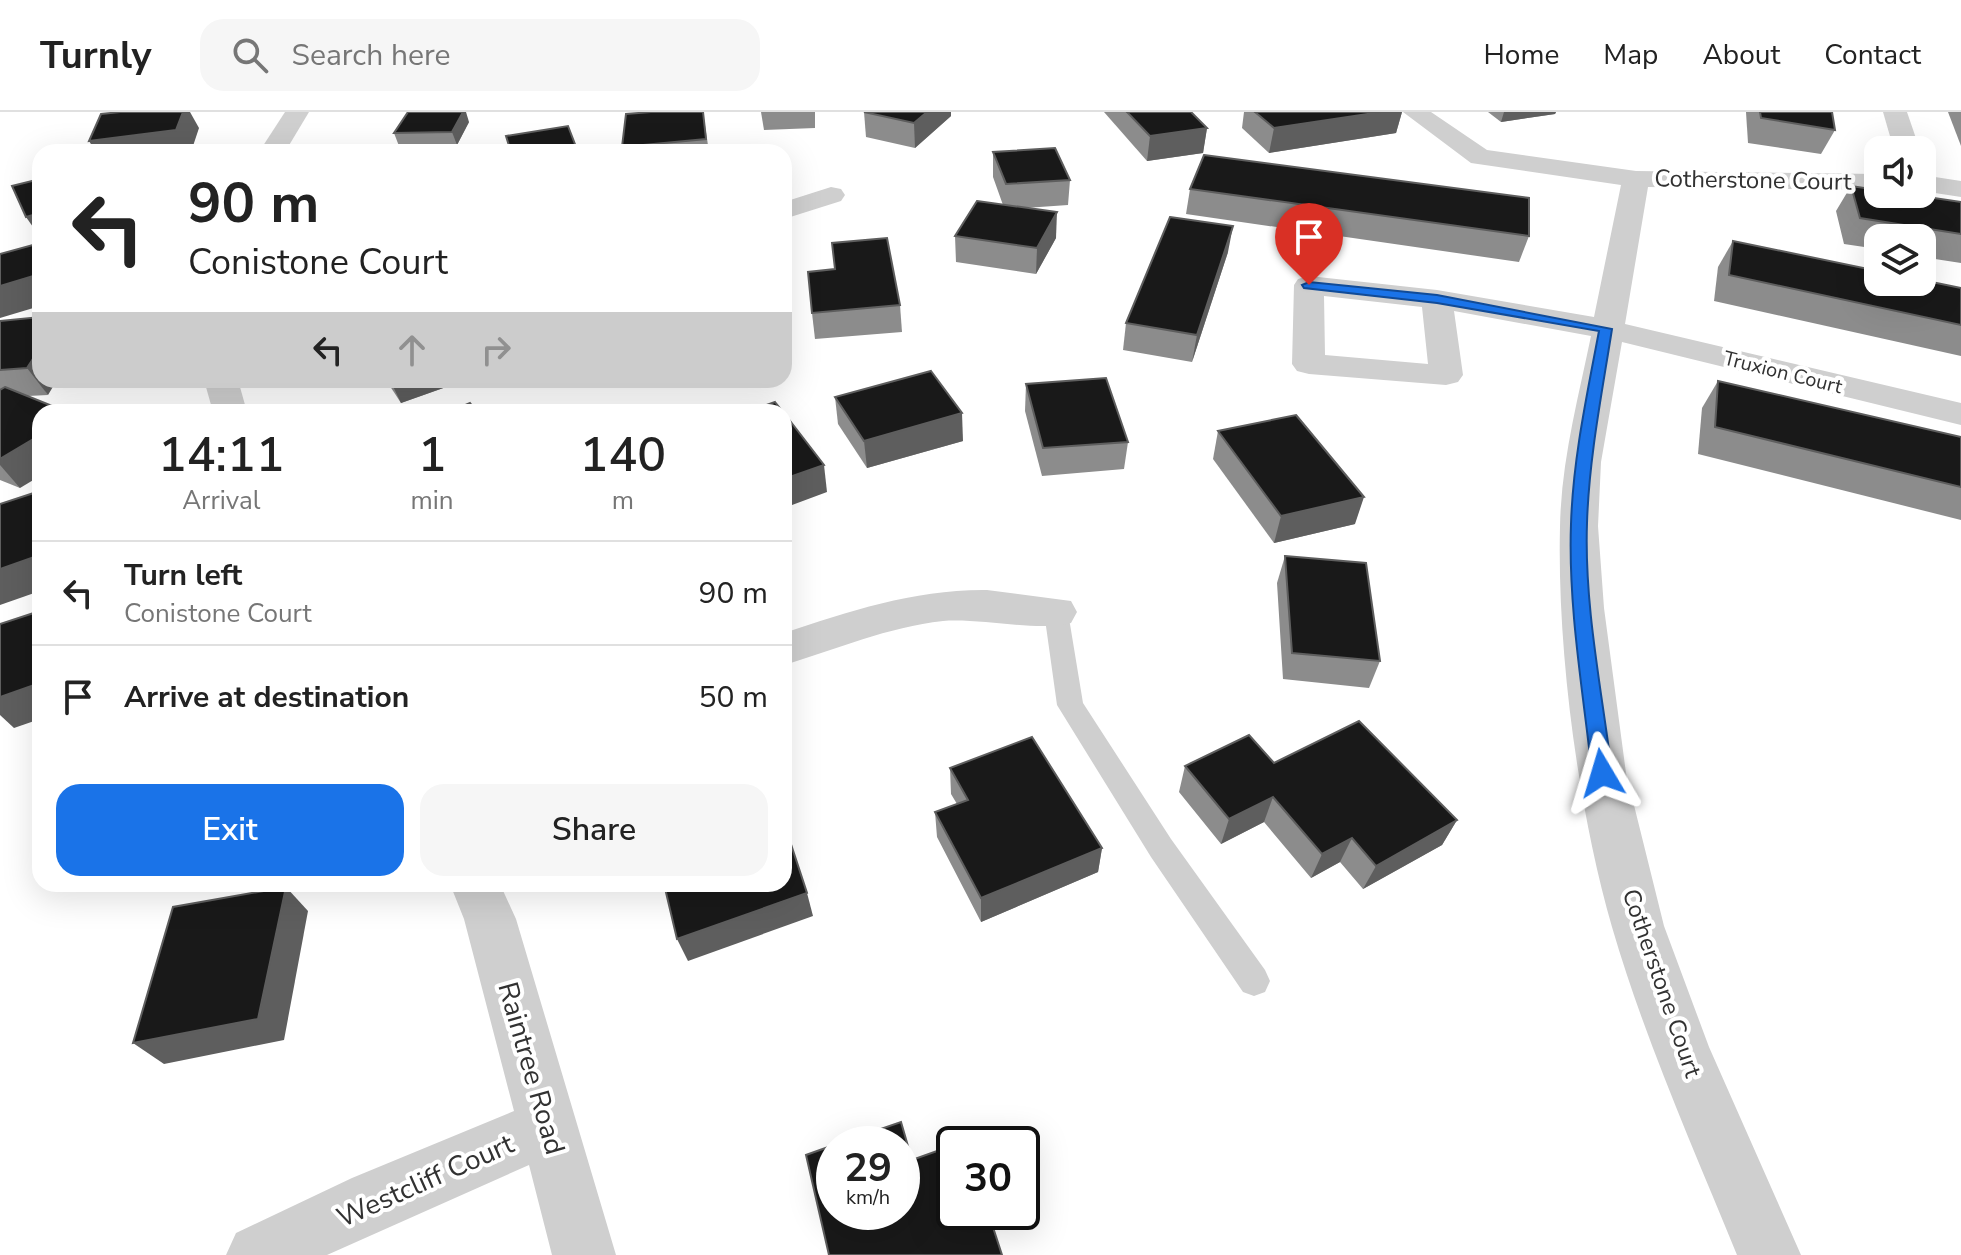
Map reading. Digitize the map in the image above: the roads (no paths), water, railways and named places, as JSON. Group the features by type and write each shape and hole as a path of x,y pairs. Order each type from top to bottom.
{"street":[{"path":"277,144 297,112"},
{"path":"1415,112 1480,157 1636,179"},
{"path":"1895,112 1903,136"},
{"name":"Cotherstone Court","path":"1769,1255 1683,1053 1638,926 1602,773 1583,608 1579,526 1583,462 1636,179 1864,182"},
{"path":"1936,185 1961,189"},
{"path":"792,208 831,195"},
{"name":"Truxion Court","path":"1437,299 1446,375 1309,364 1309,285 1437,299 1606,329 1961,414"},
{"path":"792,646 878,617 919,609 964,605 1056,612"},
{"name":"Raintree Road","path":"478,892 490,919 584,1255"},
{"name":"Westcliff Court","path":"258,1255 374,1200 549,1126"}],"lane":[{"path":"1056,612 1070,705 1161,848 1254,981"}]}
